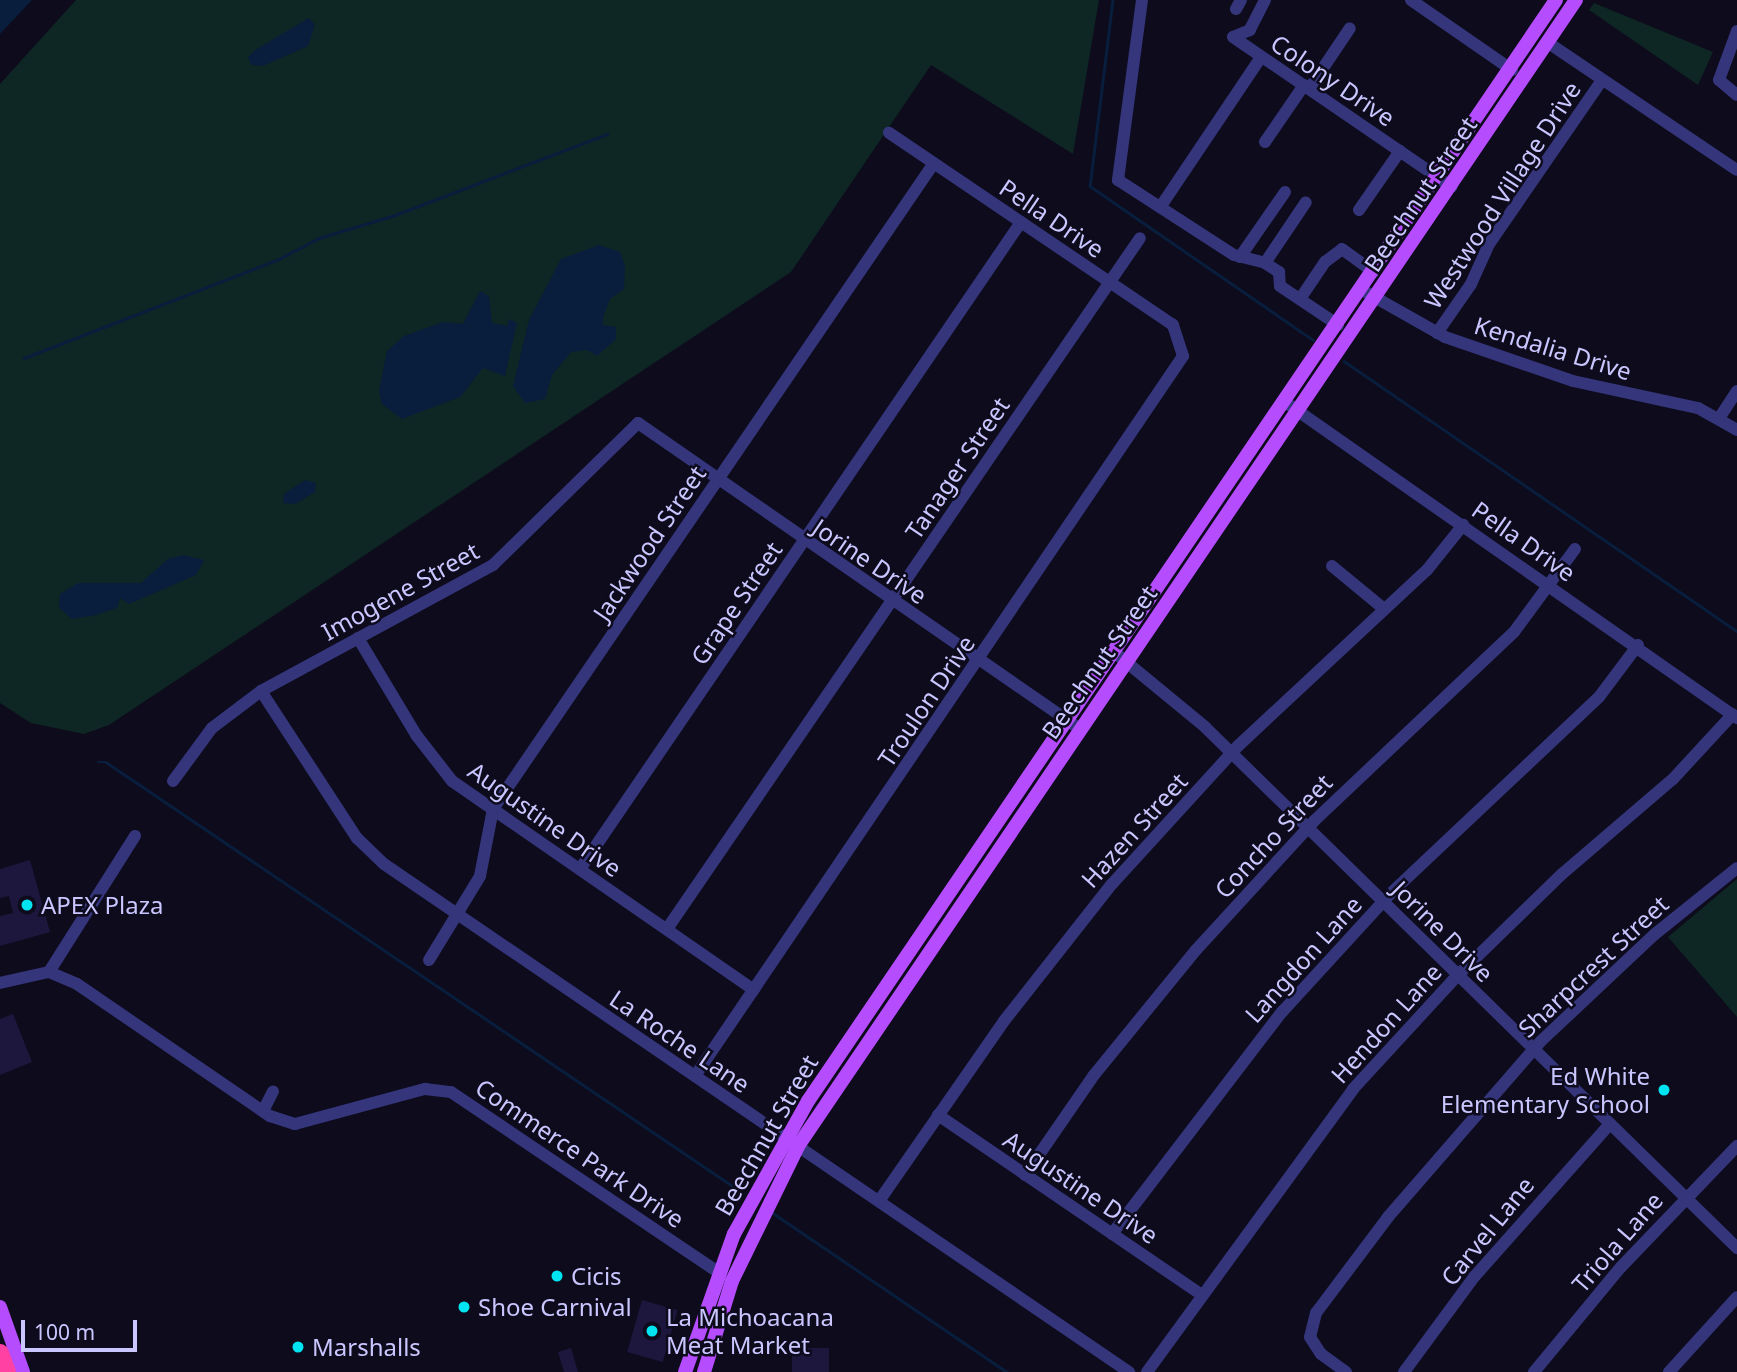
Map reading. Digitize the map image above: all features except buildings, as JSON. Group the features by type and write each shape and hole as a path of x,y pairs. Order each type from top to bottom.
{"highway":[{"path":"0,1353 7,1372"}],"main road":[{"name":"Beechnut Street","path":"685,1372 718,1272 791,1142 873,1005 1512,70 1556,0"},
{"name":"Beechnut Street","path":"704,1372 732,1281 791,1142 887,1014 1515,96 1576,0"},
{"path":"1501,86 1515,96"},
{"path":"1200,527 1213,536"},
{"path":"975,855 988,864"},
{"path":"873,1005 887,1014"},
{"path":"0,1307 23,1372"}],"street":[{"path":"1142,0 1118,180 1240,257 1265,263 1279,272 1280,286 1338,324"},
{"name":"Colony Drive","path":"1265,0 1250,30 1233,37 1452,187"},
{"path":"1410,0 1512,70"},
{"path":"1265,142 1350,28"},
{"path":"1737,31 1719,80 1737,95"},
{"name":"Westwood Village Drive","path":"1550,44 1737,170"},
{"path":"1161,206 1261,57"},
{"name":"Westwood Village Drive","path":"1437,333 1471,284 1489,244 1602,80"},
{"name":"Pella Drive","path":"889,133 1173,325 1183,346"},
{"path":"1359,210 1400,151"},
{"name":"Jackwood Street","path":"429,960 459,917 481,873 493,809 934,163"},
{"path":"1240,257 1286,192"},
{"path":"1265,263 1306,202"},
{"name":"Grape Street","path":"580,869 1021,222"},
{"name":"Tanager Street","path":"667,929 1140,238"},
{"path":"1300,299 1325,262 1342,249 1374,272"},
{"name":"Kendalia Drive","path":"1362,290 1437,333 1573,381 1720,417 1737,430"},
{"name":"Troulon Drive","path":"695,1076 1180,365 1183,346"},
{"path":"1720,417 1737,391"},
{"name":"Pella Drive","path":"1285,402 1638,645 1735,716"},
{"name":"Jorine Drive","path":"638,423 716,482 1080,729"},
{"name":"Imogene Street","path":"173,782 212,728 261,691 493,565 638,423"},
{"name":"Hazen Street","path":"879,1201 938,1115 1112,884 1231,753 1427,570 1463,525"},
{"name":"Concho Street","path":"1025,1175 1094,1075 1196,950 1307,828 1474,672 1550,585 1575,548"},
{"path":"1332,566 1384,609"},
{"name":"Augustine Drive","path":"358,638 443,773 754,990"},
{"name":"Langdon Lane","path":"1112,1234 1282,1012 1383,901 1554,743 1599,697 1638,645"},
{"name":"Jorine Drive","path":"1114,652 1231,753 1737,1248"},
{"name":"La Roche Lane","path":"261,691 368,851 459,917 1129,1372"},
{"name":"Hendon Lane","path":"1147,1372 1200,1294 1353,1089 1457,975 1562,874 1673,779 1735,716"},
{"path":"0,983 49,972 135,836"},
{"name":"Sharpcrest Street","path":"1346,1372 1321,1354 1310,1337 1316,1313 1388,1217 1534,1049 1655,934 1737,868"},
{"name":"Commerce Park Drive","path":"49,972 77,984 262,1111 295,1124 425,1089 451,1092 718,1272"},
{"path":"262,1111 273,1091"},
{"name":"Augustine Drive","path":"938,1115 1200,1294"},
{"name":"Carvel Lane","path":"1404,1372 1474,1277 1610,1124"},
{"name":"Triola Lane","path":"1534,1372 1684,1198 1737,1146"},
{"path":"1669,1372 1737,1297"}],"green space":[{"path":"76,0 1099,0 1073,154 931,65 791,272 109,725 84,734 31,723 0,703 0,84"},
{"path":"1594,3 1713,52 1698,85 1589,10"},
{"path":"1737,879 1737,1017 1668,937"}],"water":[{"path":"0,0 32,0 0,34"},
{"path":"309,18 315,25 308,46 263,66 251,65 248,57 255,50"},
{"path":"599,245 620,252 625,266 624,289 610,299 603,317 603,325 616,327 616,339 597,356 587,350 571,352 552,375 545,399 525,403 513,386 529,320 561,259"},
{"path":"480,291 489,296 492,323 507,326 509,319 517,323 505,376 483,368 460,397 402,419 382,404 379,391 387,351 404,336 443,322 463,324"},
{"path":"305,480 316,483 315,492 295,504 283,503 284,494"},
{"path":"183,555 204,560 196,575 129,604 120,598 117,608 96,615 72,619 59,608 60,594 78,583 141,583 168,559"}],"waterway":[{"path":"1113,0 1090,186 1313,340"},
{"path":"24,358 279,259 319,238 395,215 607,134"},
{"path":"1344,361 1737,631"},
{"path":"98,762 106,762 743,1193"},
{"path":"773,1213 1007,1372"}],"place":[{"name":"APEX Plaza","path":"27,905"},
{"name":"Ed White Elementary School","path":"1664,1090"},
{"name":"Cicis","path":"557,1276"},
{"name":"Shoe Carnival","path":"464,1307"},
{"name":"La Michoacana Meat Market","path":"652,1331"},
{"name":"Marshalls","path":"298,1347"}]}
